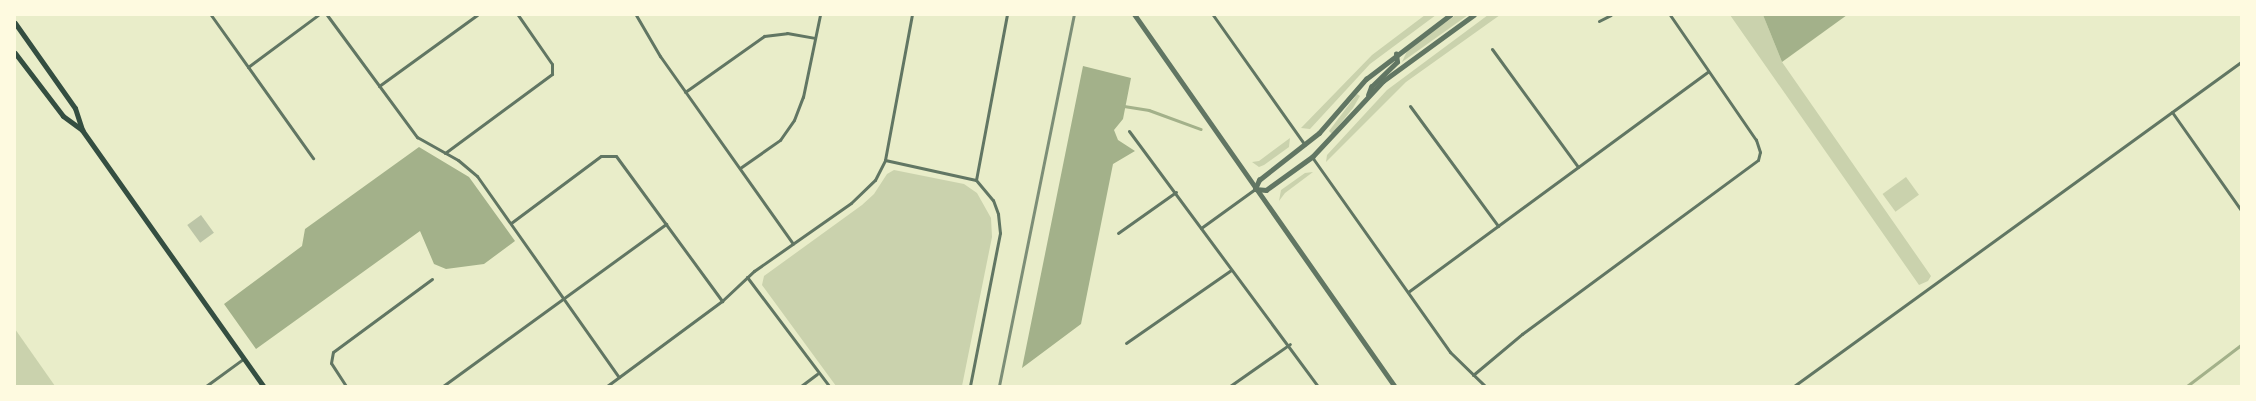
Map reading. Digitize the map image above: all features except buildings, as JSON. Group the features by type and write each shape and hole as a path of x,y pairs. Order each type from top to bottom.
{"main road":[{"path":"15,23 75,108 82,130 263,386"},
{"path":"15,53 63,116 82,130"}],"street":[{"path":"211,15 313,158"},
{"path":"248,67 318,15"},
{"path":"327,15 417,136 477,176 619,377"},
{"path":"379,86 476,15"},
{"path":"445,154 548,79 554,69 518,15"},
{"path":"636,15 685,92 793,244"},
{"path":"740,168 780,140 794,120 803,97 820,15"},
{"path":"607,386 722,301 747,277 861,194 875,180 885,160 912,15"},
{"path":"976,180 1007,15"},
{"path":"1135,15 1395,386"},
{"path":"1213,15 1305,146"},
{"path":"1201,228 1256,189 1260,180 1305,146 1366,79 1396,54 1450,15"},
{"path":"1256,189 1266,190 1312,157 1368,96 1401,66 1474,15"},
{"path":"1599,21 1610,15"},
{"path":"1473,375 1522,334 1752,166 1759,156 1756,140 1670,15"},
{"path":"685,92 764,36 787,33 815,38"},
{"path":"1492,49 1578,167"},
{"path":"1368,96 1370,86 1397,62 1396,54"},
{"path":"1794,386 2241,62"},
{"path":"1408,292 1708,72"},
{"path":"1410,106 1498,226"},
{"path":"2172,112 2241,210"},
{"path":"1130,131 1231,270 1290,344 1318,386"},
{"path":"511,223 601,156 610,154 620,159 722,301"},
{"path":"1312,157 1450,352 1485,386"},
{"path":"885,160 976,180 993,200 1000,233 970,386"},
{"path":"1118,233 1176,192"},
{"path":"443,386 666,224"},
{"path":"1126,343 1231,270"},
{"path":"747,277 818,374 829,386"},
{"path":"346,386 334,369 331,358 337,348 432,279"},
{"path":"1230,386 1290,344"},
{"path":"206,386 244,359"},
{"path":"801,386 818,374"}],"shaded area":[{"path":"1425,15 1436,15 1370,64 1310,129 1301,128 1372,55"},
{"path":"1456,15 1468,15 1402,62 1408,49"},
{"path":"1488,15 1500,15 1406,82 1326,162 1327,155 1387,90"},
{"path":"1730,15 1763,15 1782,62 1931,276 1928,281 1919,285"},
{"path":"1763,15 1847,15 1782,62"},
{"path":"1083,66 1131,78 1123,119 1114,130 1118,140 1135,151 1113,164 1081,324 1022,368"},
{"path":"1357,94 1360,96 1353,108 1332,134 1329,131"},
{"path":"1290,138 1289,147 1264,165 1259,167 1252,162 1259,161"},
{"path":"419,147 469,177 515,241 484,264 446,269 434,264 420,231 256,349 224,304 302,246 305,229"},
{"path":"894,170 964,184 977,193 991,218 992,237 962,386 836,386 762,285 764,276 862,205 874,194 887,174"},
{"path":"1313,172 1285,193 1279,201 1281,190 1305,173"},
{"path":"1906,177 1919,195 1895,212 1883,194"},
{"path":"15,329 55,386 15,386"}],"waterway":[{"path":"1124,106 1149,110 1201,129"},
{"path":"2187,386 2241,345"}],"railway":[{"path":"999,386 1074,15"}]}
